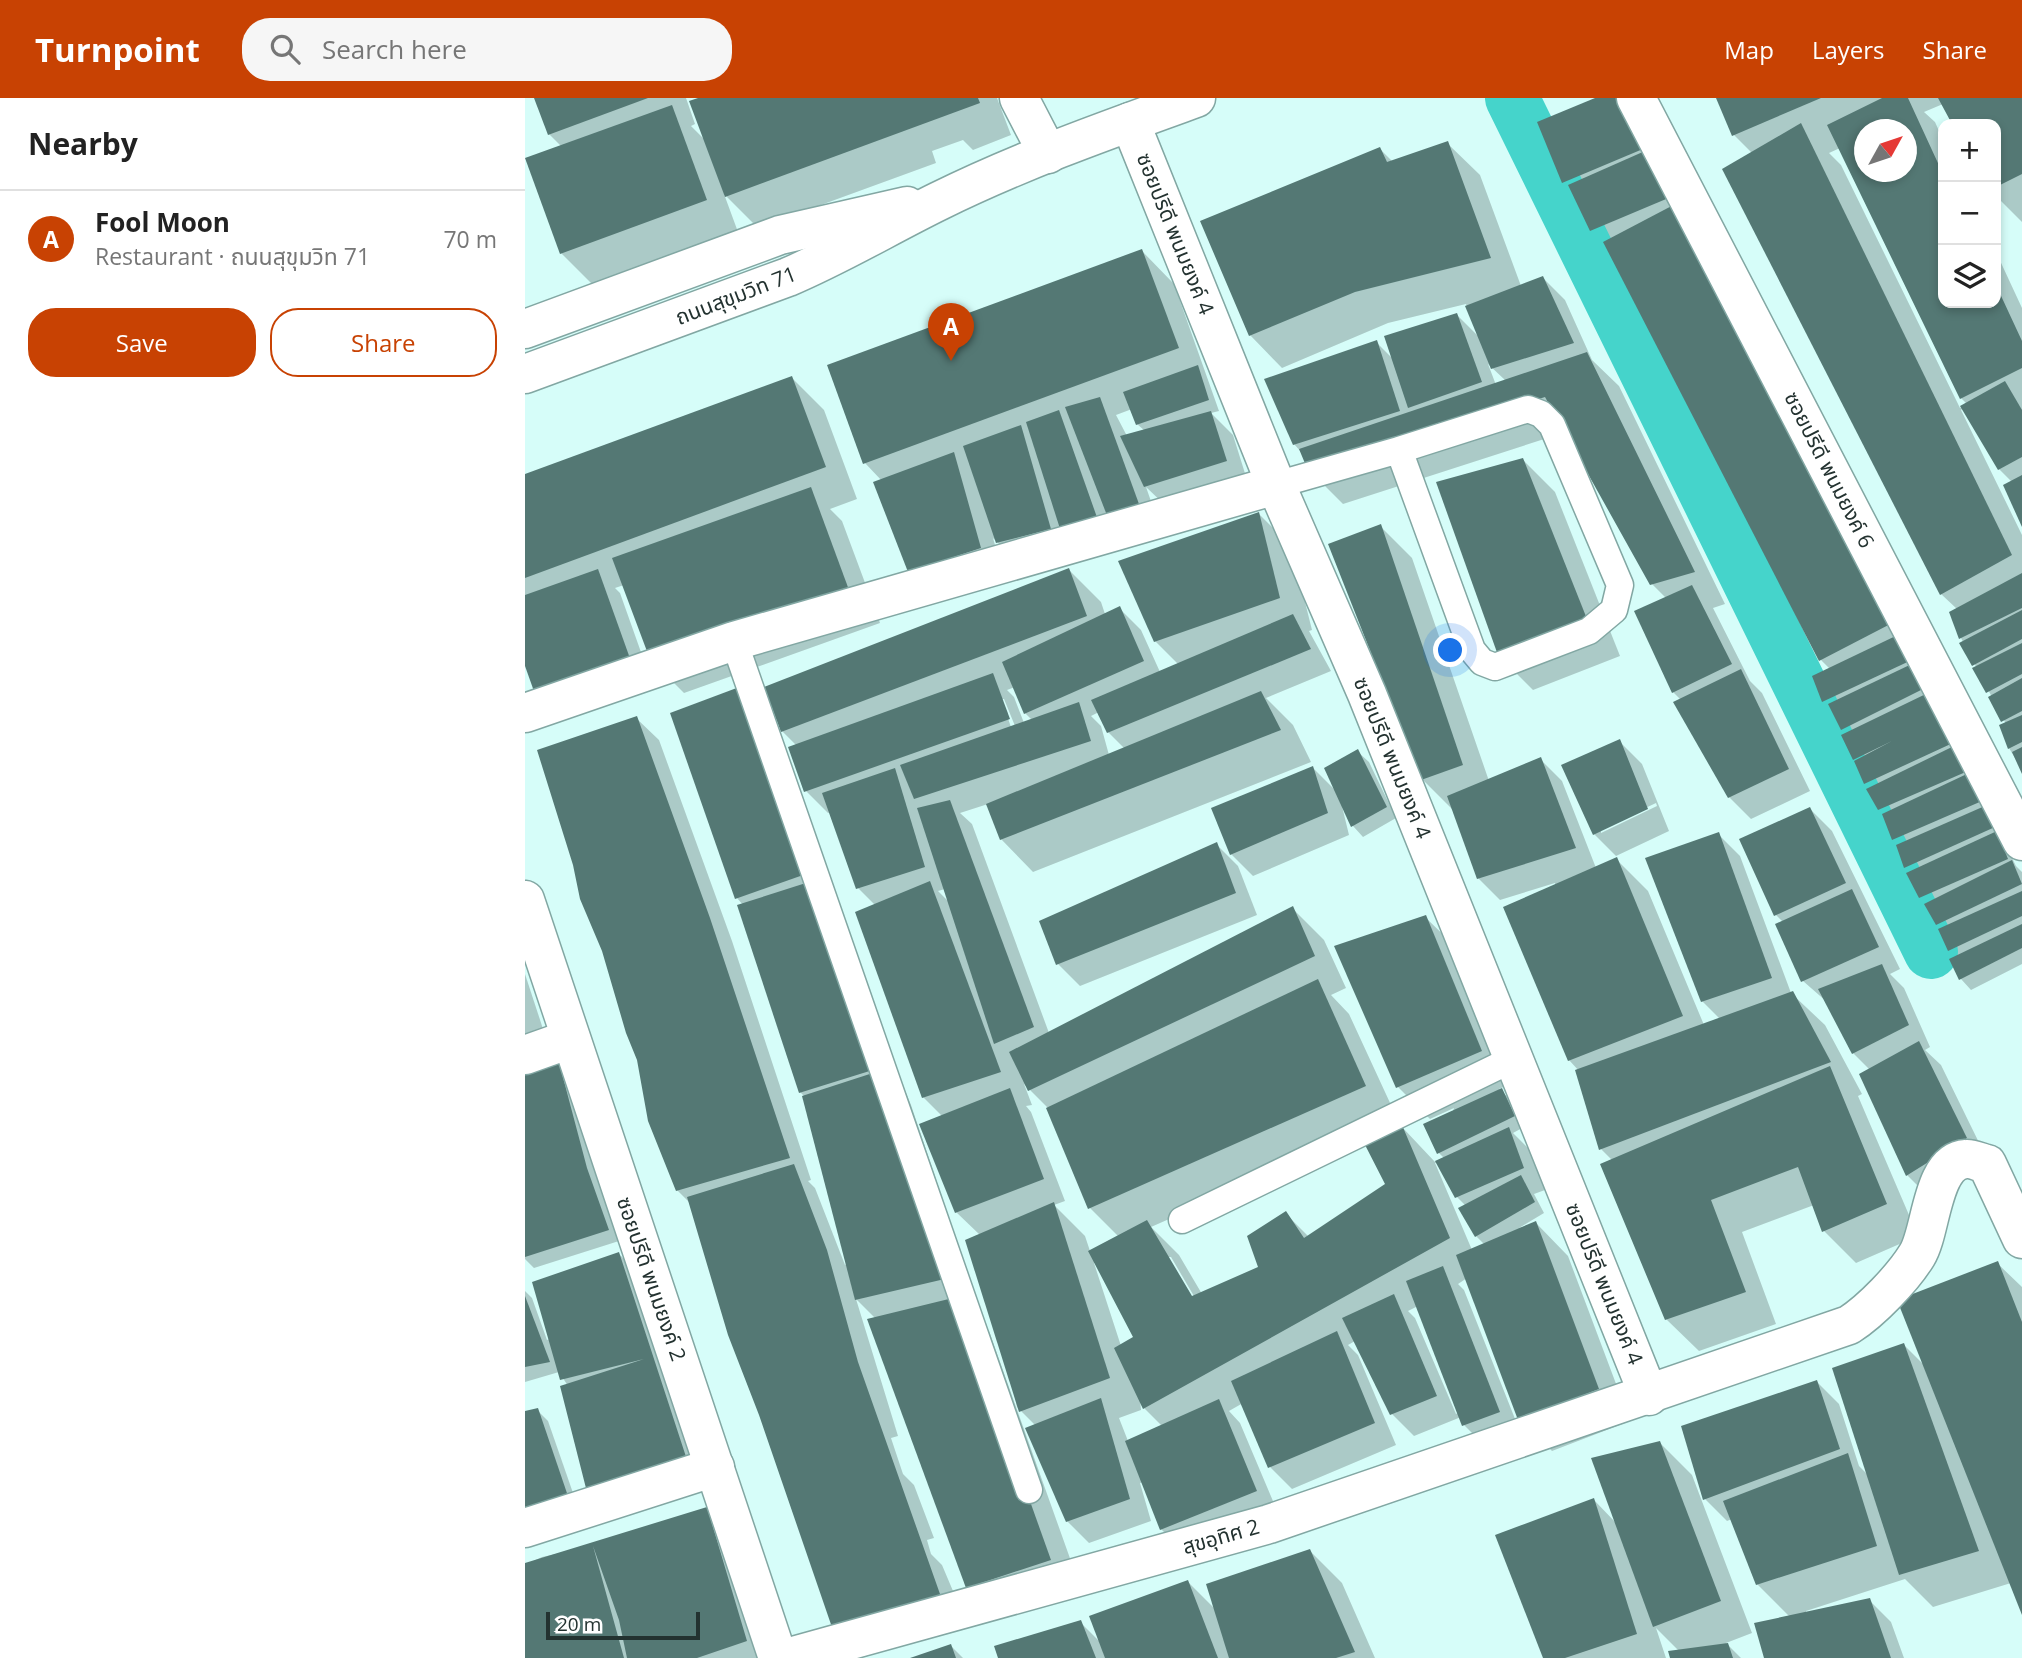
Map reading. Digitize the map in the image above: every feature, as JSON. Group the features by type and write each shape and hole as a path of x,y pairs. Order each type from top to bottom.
{"street":[{"path":"1019,98 1048,154"},
{"name":"ถนนสุขุมวิท 71","path":"525,374 787,277 840,254 940,201 1048,154 1196,98"},
{"name":"ซอยปรีดี พนมยงค์ 6","path":"1636,98 2022,841"},
{"name":"ซอยปรีดี พนมยงค์ 4","path":"1131,122 1276,485 1367,694 1649,1396"},
{"name":"ถนนสุขุมวิท 71","path":"525,329 780,235 858,215 940,201"},
{"path":"525,713 734,641 1276,485"},
{"name":"ซอยปรีดี พนมยงค์ 2","path":"525,900 778,1658"},
{"path":"525,1055 570,1039"},
{"name":"สุขอุทิศ 2","path":"786,1658 1269,1524 1649,1396 1849,1325 1859,1318 1917,1256 1941,1176 1952,1163 1967,1158 1987,1164 2022,1239"},
{"path":"525,1528 715,1467"}],"lane":[{"path":"1276,485 1528,409 1541,414 1552,425 1620,584 1614,610 1589,631 1495,667 1482,662 1472,650 1399,450"},
{"path":"734,641 1029,1490"},
{"path":"1182,1220 1513,1059"}],"building":[{"path":"534,98 648,98 548,135"},
{"path":"698,98 978,98 980,103 725,197 689,101"},
{"path":"1595,98 1629,98 1650,146 1562,183 1537,122"},
{"path":"1716,98 1821,98 1732,136"},
{"path":"1882,98 1908,98 1938,163 1938,308 2001,308 2001,296 2022,341 2022,368 1960,399 1855,182 1917,182 1917,119 1854,119 1854,181 1827,125"},
{"path":"1938,98 2022,98 2022,174 2001,184 2001,119 1949,119"},
{"path":"672,105 707,200 560,254 525,158"},
{"path":"1801,123 2012,555 1940,595 1722,169"},
{"path":"1448,141 1491,258 1355,292 1249,336 1200,221 1380,147 1387,162"},
{"path":"1654,147 1678,194 1590,231 1568,185"},
{"path":"1683,200 1900,619 1819,661 1603,242"},
{"path":"1142,249 1179,348 863,464 827,365"},
{"path":"1543,276 1574,343 1491,369 1465,306"},
{"path":"1457,313 1482,382 1408,408 1384,336"},
{"path":"1377,340 1400,411 1293,445 1264,379"},
{"path":"1587,352 1695,572 1650,585 1545,397 1309,473 1299,449"},
{"path":"1198,365 1209,400 1136,425 1123,392"},
{"path":"792,376 826,467 525,578 525,474"},
{"path":"2005,381 2022,410 2022,457 1998,470 1960,406"},
{"path":"1100,397 1139,504 1108,518 1065,407"},
{"path":"1059,410 1099,523 1062,535 1026,422"},
{"path":"1211,411 1227,461 1144,487 1120,436"},
{"path":"1021,425 1051,529 996,543 963,446"},
{"path":"954,452 981,548 908,572 873,482"},
{"path":"1523,458 1589,624 1499,658 1436,482"},
{"path":"2022,475 2022,527 2003,485"},
{"path":"811,487 849,590 651,662 612,558"},
{"path":"1259,512 1280,598 1154,642 1118,561"},
{"path":"1381,524 1463,765 1421,780 1328,544"},
{"path":"1069,568 1087,616 781,732 764,687"},
{"path":"598,569 632,664 536,697 525,666 525,595"},
{"path":"2022,573 2022,608 1959,639 1949,612"},
{"path":"1692,585 1732,664 1672,693 1634,611"},
{"path":"1120,606 1144,661 1024,714 1002,662"},
{"path":"2022,610 2022,639 1972,666 1959,643"},
{"path":"1293,614 1311,649 1107,733 1091,700"},
{"path":"1904,632 1916,658 1822,702 1812,676"},
{"path":"2022,643 2022,674 1986,693 1972,668"},
{"path":"1918,661 1931,685 1841,730 1828,704"},
{"path":"1741,669 1789,769 1728,798 1673,702"},
{"path":"993,673 1010,719 804,792 788,747"},
{"path":"2022,678 2022,711 2001,722 1988,697"},
{"path":"742,686 806,874 735,899 670,713"},
{"path":"1261,691 1281,730 1000,840 986,804"},
{"path":"1932,691 1955,742 1864,784 1854,761 1892,741 1853,760 1841,735"},
{"path":"1079,702 1091,741 914,799 900,765"},
{"path":"2022,715 2022,742 2008,749 1999,725"},
{"path":"637,716 710,918 790,1158 676,1191 648,1121 637,1060 626,1033 602,951 580,899 573,865 537,750"},
{"path":"1620,739 1648,809 1593,835 1561,765"},
{"path":"1956,745 1968,771 1878,810 1866,789"},
{"path":"2022,747 2022,774 2012,752"},
{"path":"1358,749 1387,807 1351,827 1324,768"},
{"path":"1541,757 1576,848 1477,879 1447,796"},
{"path":"1313,766 1328,813 1230,855 1211,808"},
{"path":"895,768 925,867 856,889 822,793"},
{"path":"1969,773 1982,801 1892,840 1882,814"},
{"path":"950,800 1034,1027 994,1044 917,808"},
{"path":"1987,805 1995,827 1904,868 1896,845"},
{"path":"1810,807 1846,883 1774,916 1739,839"},
{"path":"1997,831 2008,859 1919,898 1906,873"},
{"path":"1719,832 1772,978 1701,1002 1645,858"},
{"path":"1217,842 1236,893 1056,965 1039,921"},
{"path":"1617,857 1683,1016 1568,1061 1503,907"},
{"path":"2012,860 2022,884 1936,925 1924,904"},
{"path":"930,881 1001,1072 922,1098 855,912"},
{"path":"809,882 876,1069 799,1093 737,905"},
{"path":"1852,889 1879,947 1801,982 1775,924"},
{"path":"2022,891 2022,916 1948,951 1938,929"},
{"path":"1293,906 1315,956 1028,1091 1009,1052"},
{"path":"1426,915 1482,1051 1396,1088 1334,946"},
{"path":"2022,924 2022,948 1959,980 1949,959"},
{"path":"1882,964 1909,1025 1852,1054 1818,989"},
{"path":"1318,979 1366,1086 1088,1209 1046,1108"},
{"path":"1793,991 1831,1062 1599,1150 1575,1070"},
{"path":"1919,1041 1967,1138 1906,1176 1859,1074"},
{"path":"556,1051 587,1168 609,1230 525,1257 525,1061"},
{"path":"1830,1066 1887,1204 1822,1232 1798,1167 1711,1200 1746,1292 1665,1320 1600,1164"},
{"path":"879,1071 949,1278 855,1300 802,1096"},
{"path":"1010,1088 1044,1179 955,1213 919,1124"},
{"path":"1502,1088 1515,1116 1437,1154 1423,1124"},
{"path":"1402,1125 1450,1238 1143,1409 1114,1348 1133,1337 1088,1251 1147,1220 1192,1296 1258,1267 1247,1236 1286,1211 1304,1238 1385,1184 1363,1141"},
{"path":"1509,1127 1524,1168 1455,1198 1435,1161"},
{"path":"794,1164 827,1250 858,1362 946,1611 836,1639 759,1415 728,1335 687,1197"},
{"path":"1521,1175 1535,1202 1475,1237 1458,1208"},
{"path":"1054,1202 1110,1378 1019,1412 965,1240"},
{"path":"1536,1221 1599,1389 1518,1420 1456,1255"},
{"path":"619,1252 690,1469 589,1500 560,1386 644,1359 560,1380 532,1282"},
{"path":"1998,1261 2022,1322 2022,1615 1897,1300"},
{"path":"1443,1266 1500,1412 1462,1426 1406,1281"},
{"path":"1394,1294 1437,1396 1390,1415 1342,1318"},
{"path":"525,1296 550,1362 525,1367"},
{"path":"957,1297 1051,1560 966,1588 867,1319"},
{"path":"1337,1331 1375,1423 1268,1468 1231,1381"},
{"path":"1904,1343 1979,1551 1899,1575 1832,1368"},
{"path":"1817,1380 1840,1449 1703,1500 1681,1426"},
{"path":"1101,1398 1130,1499 1066,1522 1025,1428"},
{"path":"1219,1399 1257,1491 1160,1530 1125,1441"},
{"path":"538,1408 571,1505 525,1518 525,1411"},
{"path":"1660,1441 1721,1601 1653,1627 1591,1458"},
{"path":"1848,1453 1877,1546 1756,1585 1723,1501"},
{"path":"1594,1498 1637,1634 1565,1658 1543,1658 1495,1535"},
{"path":"707,1507 747,1641 697,1658 627,1658 619,1620 593,1546 624,1658 525,1658 525,1563"},
{"path":"1310,1549 1355,1652 1336,1658 1229,1658 1206,1584"},
{"path":"1188,1580 1218,1658 1105,1658 1089,1616"},
{"path":"1870,1598 1891,1658 1764,1658 1754,1623"},
{"path":"1081,1620 1096,1658 998,1658 994,1646"},
{"path":"1728,1643 1733,1658 1670,1658 1668,1651"},
{"path":"951,1644 956,1658 910,1658"}],"waterway":[{"path":"1512,98 1931,952"}],"place":[{"name":"Fool Moon","path":"951,361"}]}
